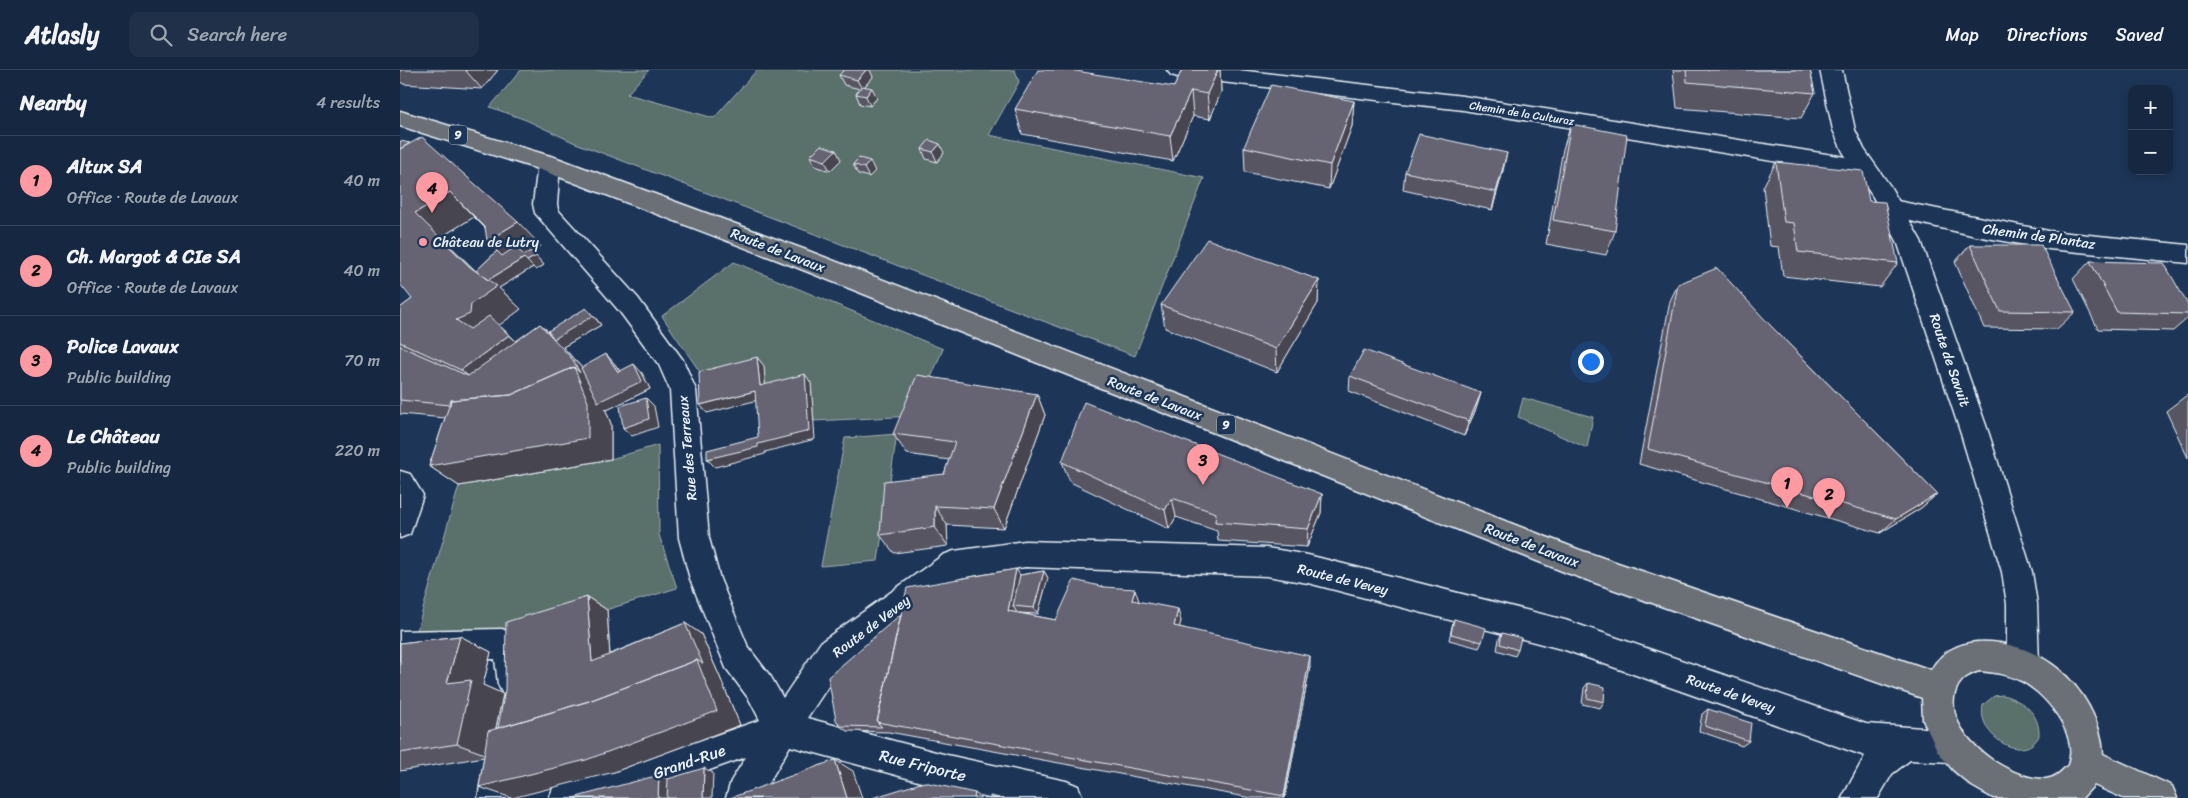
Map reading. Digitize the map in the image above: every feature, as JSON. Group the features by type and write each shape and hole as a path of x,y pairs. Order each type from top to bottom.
{"main road":[{"name":"Route de Lavaux","path":"400,118 549,164 797,257 1578,563 1938,688"},
{"path":"1979,656 2001,658 2023,665 2046,679 2065,698 2079,719 2087,742 2086,764 2077,781 2062,793 2040,797 2016,794 1991,783 1969,767 1951,746 1941,726 1937,706 1938,688 1947,672 1961,661 1979,656"},
{"path":"2086,764 2160,798"}],"street":[{"name":"Chemin de la Culturaz","path":"1178,70 1463,103 1864,168"},
{"name":"Route de Savuit","path":"1831,70 1844,130 1864,168 1892,209 1909,241 1975,434 2014,562 2022,604 2023,665"},
{"name":"Rue des Terreaux","path":"549,164 545,204 547,213 628,305 670,360 682,390 694,538 705,579 738,657 760,688 782,728"},
{"name":"Chemin de Plantaz","path":"1892,209 2049,240 2188,254"},
{"path":"400,483 409,495 400,525"},
{"name":"Route de Vevey","path":"743,798 743,793 782,728 832,653 954,565 1025,554 1267,562 1308,570 1565,635 1866,740 1951,746"},
{"path":"400,646 502,644 512,654 514,688 495,798"},
{"name":"Grand-Rue","path":"566,798 618,786 782,728"},
{"name":"Rue Friporte","path":"782,728 946,772 1066,798"},
{"path":"1859,798 1880,762 1905,743"}],"green space":[{"path":"521,70 649,70 627,94 714,118 757,70 1015,70 1019,82 989,135 1204,178 1135,356 573,142 526,120 490,107"},
{"path":"734,262 943,349 915,416 814,421 811,383 766,394 764,366 706,381 662,316"},
{"path":"1523,398 1593,417 1587,448 1518,417"},
{"path":"897,434 878,561 821,566 845,438"},
{"path":"658,445 659,535 677,588 528,634 416,633 459,486 611,459"},
{"path":"2003,695 2029,709 2037,721 2039,736 2026,747 2018,748 2001,742 1988,729 1984,721 1983,705 1994,696"}],"building":[{"path":"844,70 866,70 857,80 839,75"},
{"path":"1038,70 1070,70 1174,87 1182,70 1218,70 1207,94 1191,91 1170,136 1015,109"},
{"path":"1686,70 1810,70 1815,93 1687,82"},
{"path":"1271,85 1354,101 1330,165 1244,147"},
{"path":"862,86 872,88 866,96 856,94"},
{"path":"1571,124 1627,135 1615,231 1553,220"},
{"path":"1419,134 1507,153 1496,192 1405,172"},
{"path":"422,137 518,222 487,241 485,227 450,192 415,213 470,267 497,286 471,304 470,314 456,320 470,329 489,316 509,335 461,370 400,342 400,308 412,299 400,284 400,149"},
{"path":"929,140 940,144 933,152 922,149"},
{"path":"400,141 410,143 400,149"},
{"path":"821,145 836,150 825,161 810,156"},
{"path":"859,158 870,161 864,168 853,164"},
{"path":"1776,162 1863,171 1869,201 1885,202 1898,263 1798,252 1794,223 1784,222"},
{"path":"1207,239 1319,280 1276,349 1161,305"},
{"path":"1970,245 2041,245 2075,312 2000,311"},
{"path":"515,247 524,255 531,251 536,256 527,261 524,258 488,280 476,271 497,251 502,256"},
{"path":"2090,261 2164,263 2188,305 2188,314 2117,312"},
{"path":"1717,268 1771,326 1937,494 1896,519 1648,449 1678,284"},
{"path":"586,308 593,316 554,339 548,331"},
{"path":"540,324 573,360 580,373 574,367 511,395 451,400 450,405 400,400 400,346 468,376"},
{"path":"1364,350 1481,393 1469,421 1350,376"},
{"path":"606,354 618,372 634,364 642,381 598,402 581,368"},
{"path":"757,357 760,386 805,374 809,431 758,444 758,447 707,459 707,450 758,437 755,391 700,405 699,372"},
{"path":"574,367 588,402 588,438 429,466 451,400 511,395"},
{"path":"917,375 1037,394 994,509 935,506 935,527 880,535 884,481 944,474 955,442 893,434"},
{"path":"646,398 649,419 623,428 620,406"},
{"path":"1084,402 1322,494 1308,529 1215,522 1216,513 1172,498 1165,510 1062,462"},
{"path":"1016,569 1008,611 1056,620 1074,580 1104,587 1135,589 1132,600 1178,609 1174,626 1310,656 1284,796 877,722 907,588"},
{"path":"1044,571 1034,608 1013,606 1020,575"},
{"path":"587,597 592,662 685,623 703,664 697,660 589,701 498,728 505,690 506,622"},
{"path":"901,614 877,722 882,727 840,726 836,720 828,677"},
{"path":"1454,619 1486,628 1482,642 1451,634"},
{"path":"1502,633 1521,638 1518,650 1500,644"},
{"path":"460,636 447,683 471,680 457,744 400,753 400,643"},
{"path":"697,660 717,711 586,760 479,787 488,731 589,701"},
{"path":"1588,683 1605,687 1604,702 1587,698"},
{"path":"1708,709 1751,723 1749,741 1705,726"},
{"path":"835,760 847,798 730,798"},
{"path":"704,768 703,798 667,798 668,779"},
{"path":"659,775 658,798 573,798"},
{"path":"924,782 975,793 974,798 872,798"}],"place":[{"name":"Le Château","path":"432,213"},
{"name":"Château de Lutry","path":"423,242"},
{"name":"Police Lavaux","path":"1203,485"},
{"name":"Altux SA","path":"1787,508"},
{"name":"Ch. Margot & CIe SA","path":"1829,519"}]}
